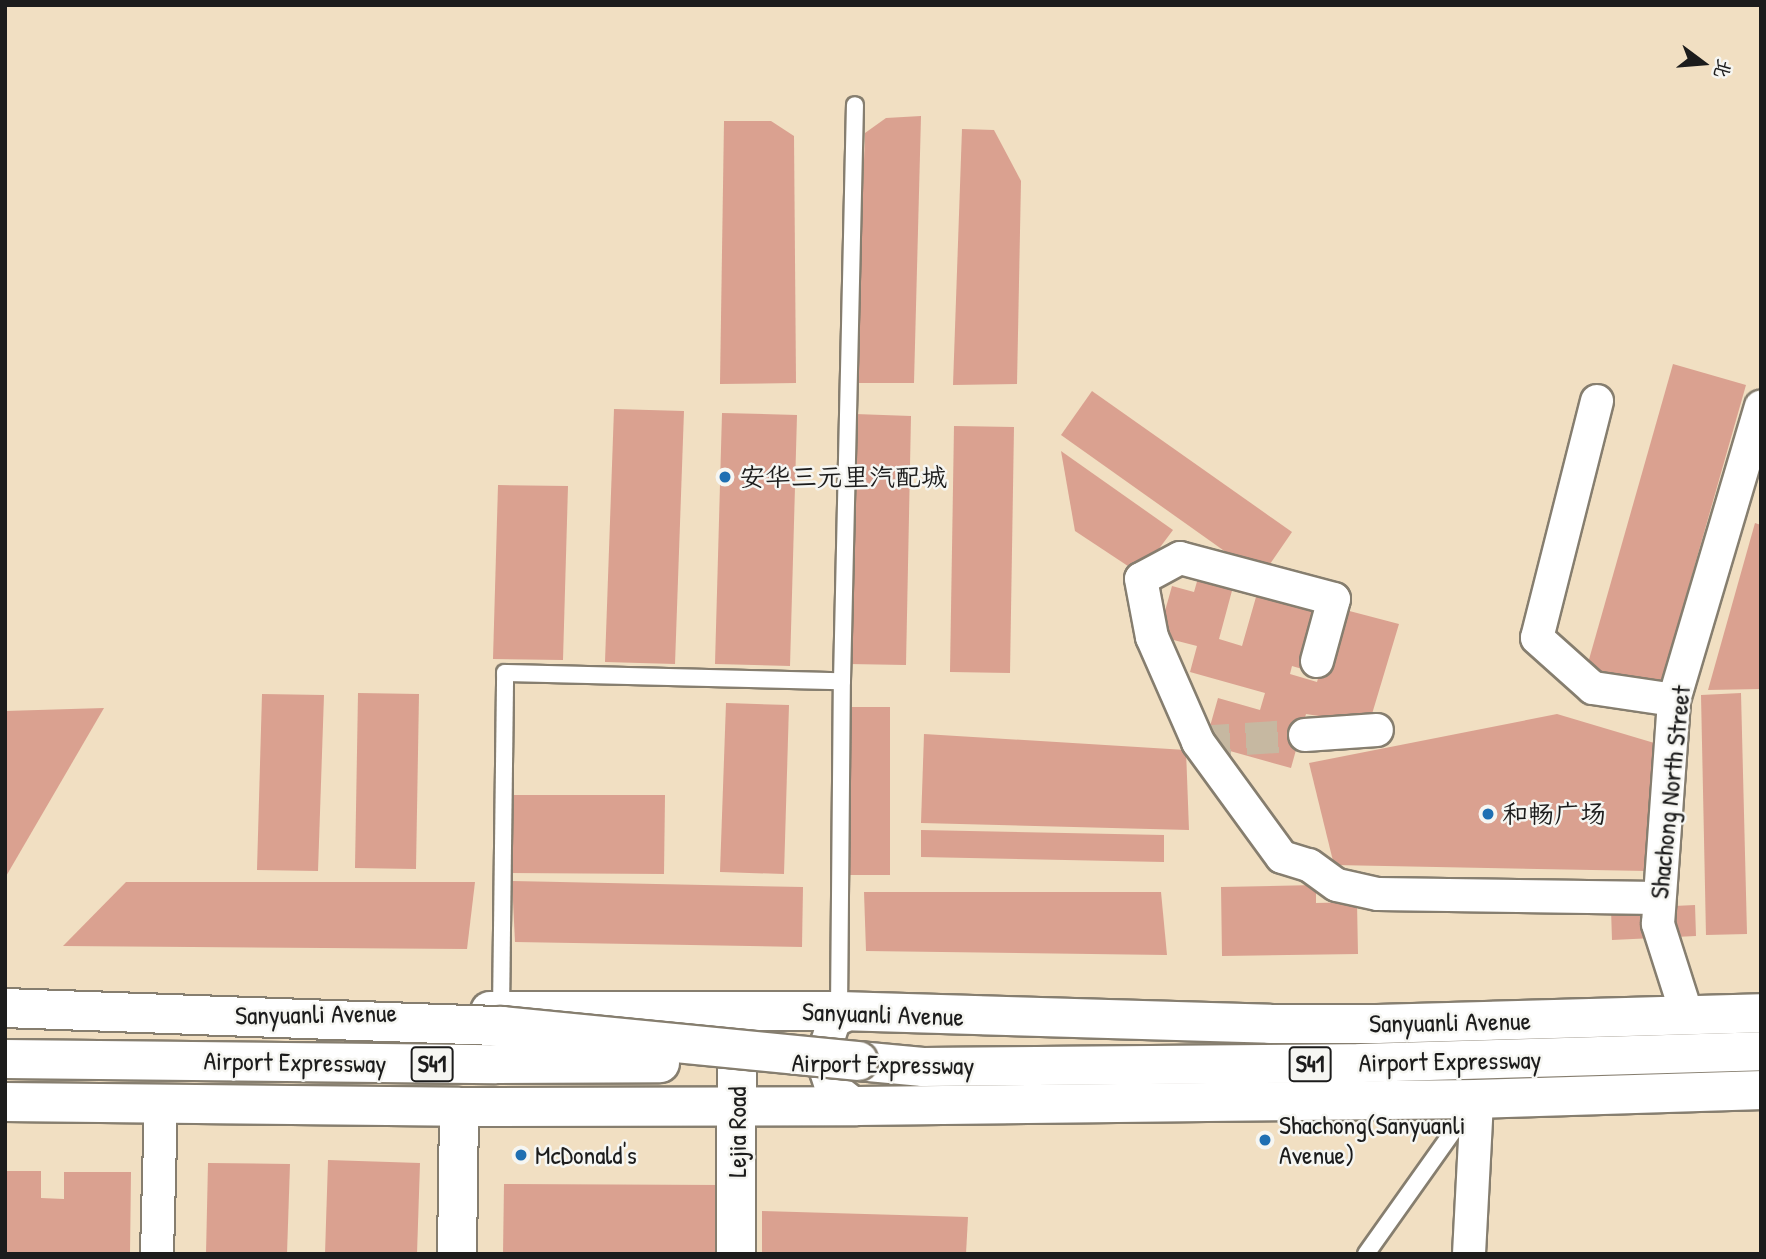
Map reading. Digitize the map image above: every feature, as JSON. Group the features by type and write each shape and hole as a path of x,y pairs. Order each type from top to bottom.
{"main road":[{"path":"5,1008 502,1026 858,1061"},
{"name":"Sanyuanli Avenue","path":"5,1020 500,1011 737,1010 1270,1024 1761,1013"},
{"name":"Lejia Road","path":"736,1254 737,1010"},
{"name":"Airport Expressway","path":"5,1059 496,1065 858,1061 923,1066 1333,1063 1761,1051"},
{"path":"5,1102 459,1107 857,1106 1476,1099 1761,1090"},
{"path":"457,1254 459,1107"}],"street":[{"path":"1597,401 1538,638 1593,688 1674,700"},
{"name":"Shachong North Street","path":"1687,1015 1658,924 1674,700 1761,407"},
{"path":"1318,661 1334,599 1180,558 1141,579 1152,637 1198,743 1282,856 1309,865 1337,885 1378,894 1658,898"},
{"path":"1305,735 1377,730"},
{"path":"845,1012 834,1021 827,1042 826,1071 831,1086 841,1097 857,1106"},
{"path":"1469,1254 1476,1099"},
{"path":"158,1254 161,1104"}],"lane":[{"path":"845,1012 842,681 855,105"},
{"path":"500,1011 505,673 842,681"},
{"path":"1366,1254 1476,1099"}],"building":[{"path":"921,116 914,383 856,383 865,133 886,118"},
{"path":"724,121 771,121 794,136 796,383 720,384"},
{"path":"962,129 994,130 1021,181 1017,384 953,385"},
{"path":"1673,364 1746,385 1659,691 1586,670"},
{"path":"1092,391 1292,532 1261,577 1061,435"},
{"path":"614,409 684,411 675,664 605,662"},
{"path":"722,413 797,415 790,666 715,664"},
{"path":"855,414 911,416 906,665 849,664"},
{"path":"954,426 1014,427 1010,673 950,672"},
{"path":"1061,451 1173,530 1140,574 1075,531"},
{"path":"498,485 568,486 563,660 493,659"},
{"path":"1755,523 1761,525 1761,689 1708,690"},
{"path":"1198,578 1233,587 1219,639 1242,646 1260,583 1328,602 1309,671 1292,666 1290,674 1317,682 1338,608 1399,624 1369,724 1306,714 1291,768 1205,744 1218,698 1260,710 1265,693 1190,672 1197,646 1158,636 1172,586 1194,592"},
{"path":"358,693 419,694 416,869 355,868"},
{"path":"1741,693 1747,934 1706,935 1701,695"},
{"path":"262,694 324,695 318,871 257,870"},
{"path":"726,703 789,705 784,874 720,872"},
{"path":"849,707 890,707 890,875 849,875"},
{"path":"104,708 5,878 5,711"},
{"name":"和畅广场","path":"1557,714 1661,745 1647,871 1334,865 1309,763"},
{"path":"924,734 1186,750 1189,830 921,823"},
{"path":"509,795 665,795 664,874 509,873"},
{"path":"921,830 1164,835 1164,862 921,857"},
{"path":"512,881 803,887 802,947 515,942"},
{"path":"126,882 475,882 467,949 63,946"},
{"path":"1316,885 1316,903 1357,902 1358,954 1222,956 1221,887"},
{"path":"864,892 1161,892 1167,955 866,951"},
{"path":"1695,905 1696,936 1612,940 1611,909"},
{"path":"328,1160 420,1163 417,1254 325,1254"},
{"path":"208,1163 290,1164 287,1254 206,1254"},
{"path":"5,1171 41,1171 41,1198 64,1199 64,1172 131,1172 130,1254 5,1254"},
{"path":"504,1184 721,1185 720,1254 503,1254"},
{"path":"762,1211 968,1217 966,1254 762,1254"}],"tunnel":[{"path":"1198,742 1305,735"}],"place":[{"name":"安华三元里汽配城","path":"725,477"},
{"name":"和畅广场","path":"1488,814"},
{"name":"Shachong(Sanyuanli Avenue)","path":"1265,1140"},
{"name":"McDonald's","path":"521,1155"}]}
